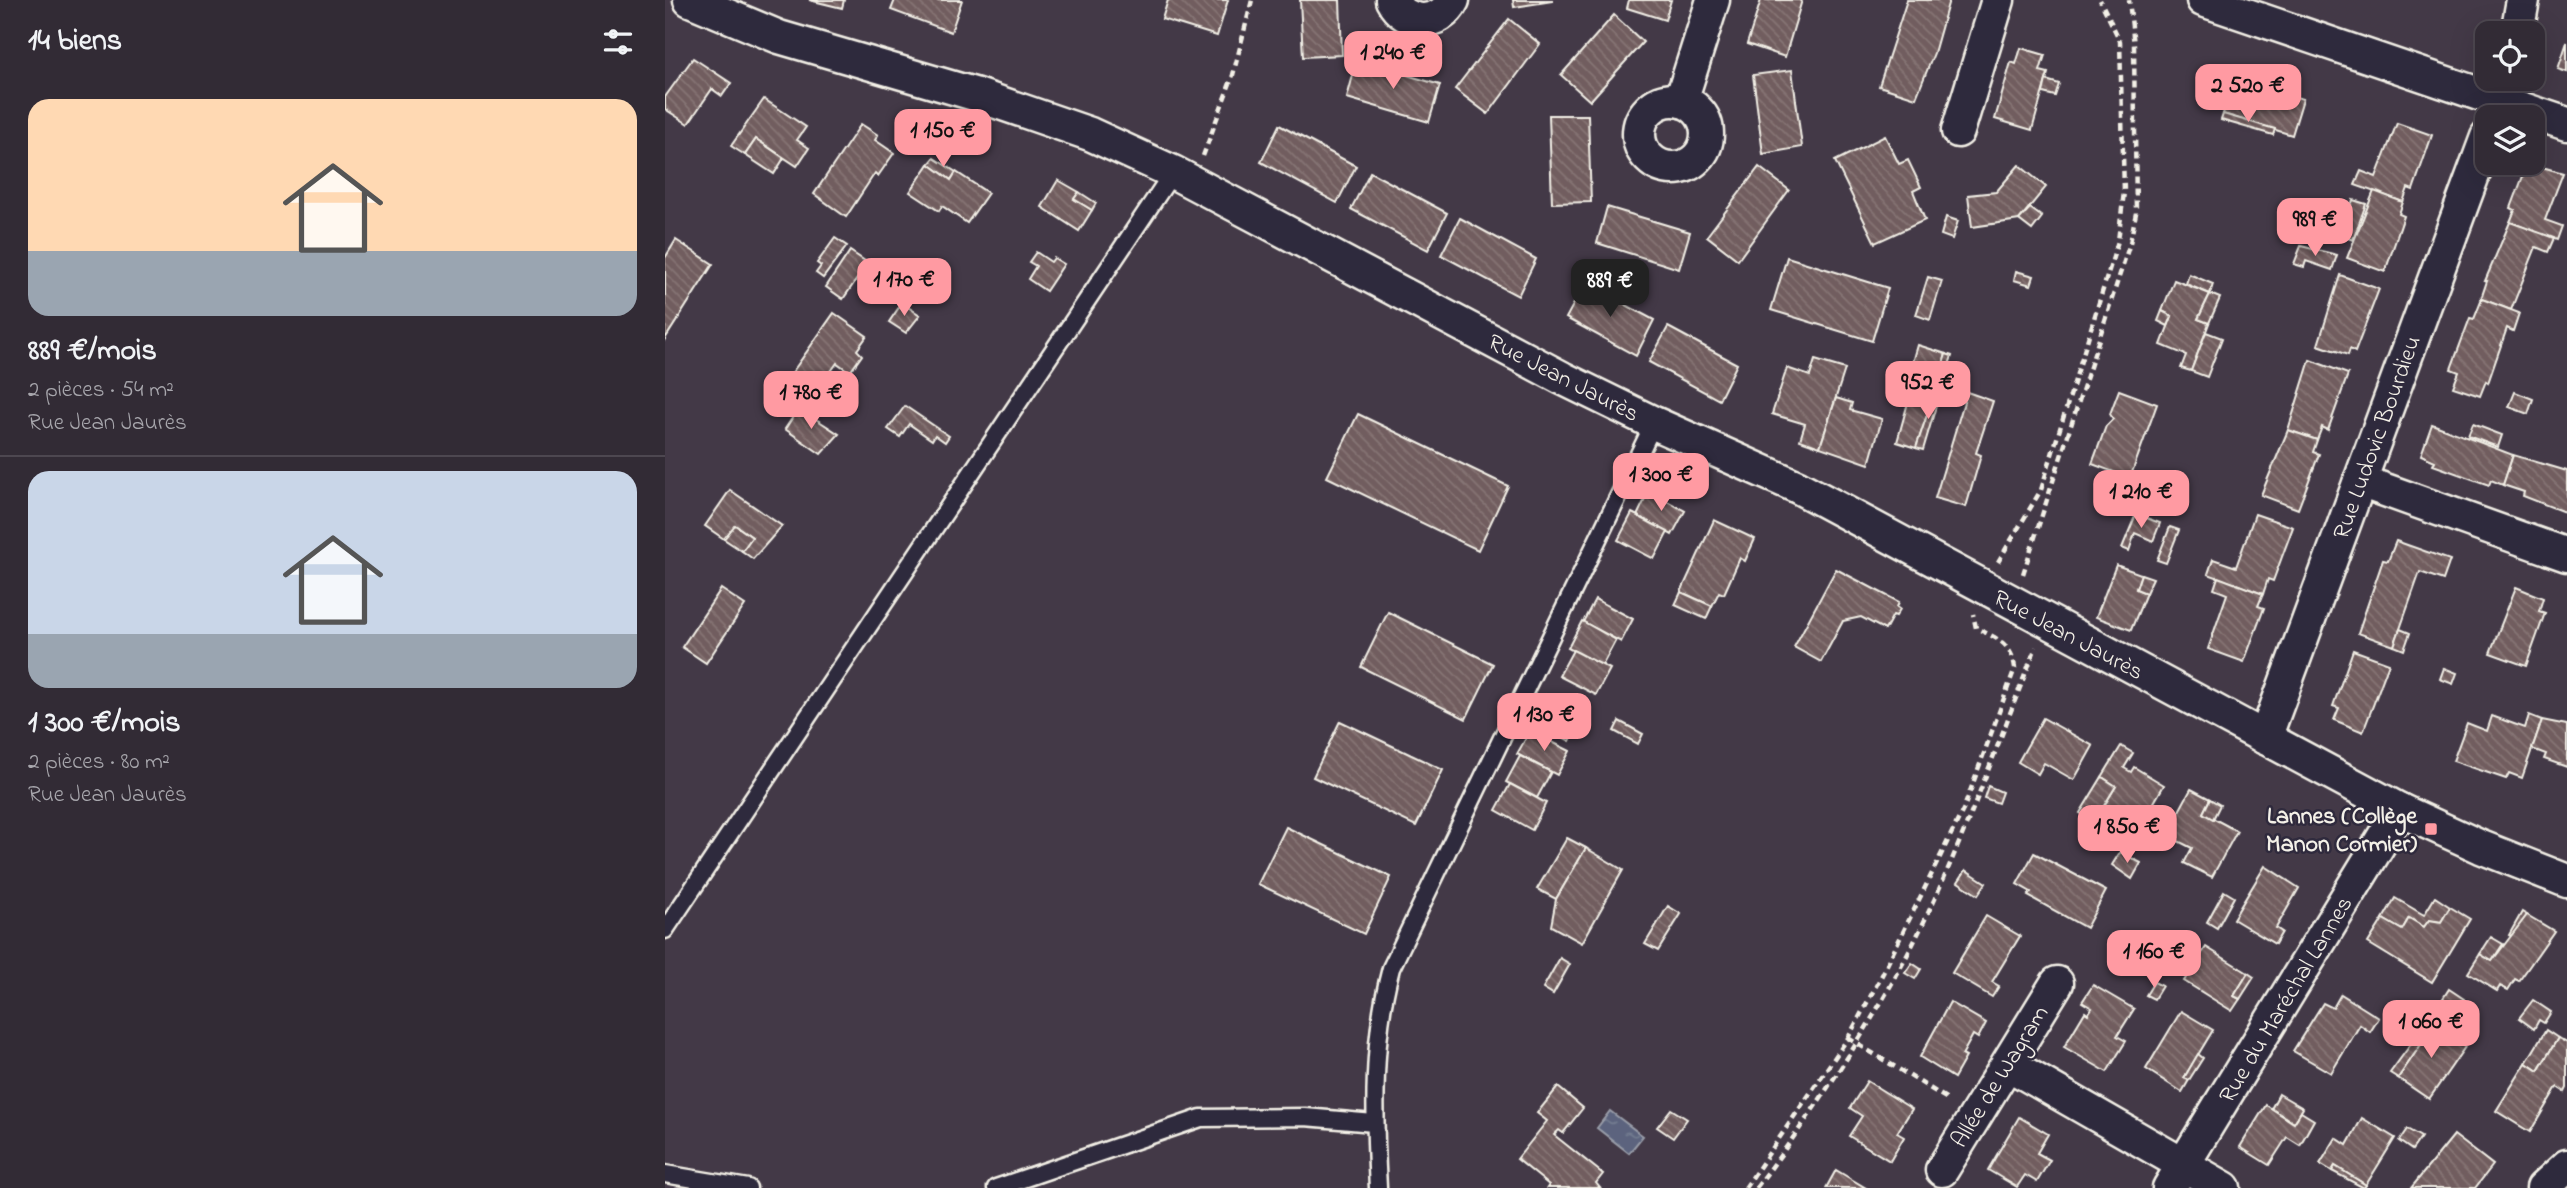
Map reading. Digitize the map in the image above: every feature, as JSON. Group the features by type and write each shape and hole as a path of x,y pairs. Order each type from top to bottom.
{"street":[{"name":"Rue Jean Jaurès","path":"690,0 779,37 974,94 1090,134 1182,178 1654,423 1798,487 2400,810 2481,847 2567,881"},
{"path":"1392,0 1403,15 1425,21 1445,12 1453,0"},
{"path":"1681,101 1713,0"},
{"path":"1958,131 1998,0"},
{"path":"2203,0 2567,124"},
{"path":"2519,21 2523,0"},
{"name":"Rue Ludovic Bourdieu","path":"2265,738 2475,170"},
{"path":"2360,481 2567,555"},
{"name":"Rue du Maréchal Lannes","path":"2177,1176 2400,810"},
{"name":"Allée de Wagram","path":"1941,1170 2057,983"},
{"path":"2008,1063 2177,1176 2224,1188"},
{"path":"2543,1188 2567,1166"}],"lane":[{"path":"665,930 1182,178"},
{"path":"1378,1188 1374,1123 1384,996 1391,968 1654,423"},
{"path":"996,1188 1201,1118 1305,1117 1374,1123"},
{"path":"665,1174 748,1188"}],"path":[{"path":"1182,178 1233,75 1252,0"},
{"path":"2020,582 2130,243 2136,213 2134,45 2129,0"},
{"path":"1756,1188 1802,1127 1901,967 1975,804 2039,639"},
{"path":"1848,1038 1975,1116"}],"water":[{"path":"1610,1111 1643,1136 1629,1153 1597,1128"}],"building":[{"path":"809,0 844,0 842,8"},
{"path":"895,0 962,0 951,32 891,10"},
{"path":"1168,0 1228,0 1217,36 1162,19"},
{"path":"1300,0 1340,0 1342,55 1303,57"},
{"path":"1513,0 1553,0 1553,1 1514,7"},
{"path":"1629,0 1671,0 1665,20 1627,8"},
{"path":"1761,0 1802,0 1785,57 1747,44"},
{"path":"1907,0 1949,0 1934,53 1916,98 1879,86"},
{"path":"1614,15 1643,42 1590,101 1561,75"},
{"path":"1509,19 1540,44 1488,114 1455,89"},
{"path":"2567,42 2567,72 2558,69"},
{"path":"2021,48 2045,55 2040,71 2048,73 2032,130 1995,119 2011,62 2016,64"},
{"path":"693,58 731,83 722,96 712,89 688,124 665,109 665,97"},
{"path":"1357,60 1440,85 1429,122 1347,98"},
{"path":"1792,70 1802,147 1763,154 1753,75"},
{"path":"2235,73 2288,88 2286,94 2233,79"},
{"path":"2233,79 2303,99 2292,135 2223,114"},
{"path":"2046,80 2059,84 2055,96 2043,93"},
{"path":"764,99 806,127 797,140 809,148 797,166 756,139 745,155 731,146"},
{"path":"2223,114 2275,129 2273,135 2221,120"},
{"path":"1549,115 1588,115 1591,202 1552,203"},
{"path":"2397,123 2432,135 2413,190 2408,188 2403,202 2355,185 2361,171 2376,177"},
{"path":"861,124 878,135 875,140 894,153 878,176 875,173 846,217 814,194"},
{"path":"1279,125 1356,166 1337,203 1261,162"},
{"path":"1885,136 1899,164 1908,160 1921,187 1913,191 1925,220 1875,243 1835,161"},
{"path":"756,139 784,158 774,174 745,155"},
{"path":"934,158 956,172 951,180 929,164"},
{"path":"929,164 951,180 956,172 988,193 967,223 942,206 939,211 910,192"},
{"path":"2019,165 2046,187 2019,220 1972,227 1968,195 1996,192"},
{"path":"1759,167 1789,190 1738,260 1707,236"},
{"path":"2545,168 2563,173 2545,220 2562,226 2557,240 2510,222 2515,210 2511,208 2523,175 2545,175"},
{"path":"1370,172 1447,213 1428,250 1351,209"},
{"path":"1058,180 1079,192 1074,199 1092,210 1079,231 1042,207"},
{"path":"2374,191 2403,202 2399,214 2404,216 2385,272 2347,258"},
{"path":"1079,192 1096,203 1092,210 1074,199"},
{"path":"2353,200 2366,204 2353,240 2340,235"},
{"path":"1607,207 1690,232 1679,269 1597,243"},
{"path":"2030,208 2042,217 2032,230 2019,220"},
{"path":"1946,217 1958,221 1952,239 1941,235"},
{"path":"1460,218 1536,259 1518,296 1441,255"},
{"path":"2510,222 2554,238 2548,252 2536,247 2511,310 2481,299 2485,281"},
{"path":"835,238 847,246 823,278 816,273 821,266 817,263"},
{"path":"676,240 713,264 665,339 665,258"},
{"path":"2301,246 2337,255 2332,270 2306,261 2304,267 2294,264"},
{"path":"850,251 868,263 843,299 826,287"},
{"path":"1036,252 1051,262 1054,258 1064,264 1046,291 1028,279 1036,266 1029,262"},
{"path":"1787,257 1888,288 1872,341 1771,310"},
{"path":"2016,271 2034,276 2031,285 2014,280"},
{"path":"2189,274 2213,284 2210,294 2186,284"},
{"path":"2340,275 2379,289 2355,352 2350,349 2348,355 2318,345"},
{"path":"1928,277 1942,281 1930,320 1916,315"},
{"path":"2174,280 2210,294 2198,319 2209,323 2191,371 2181,368 2186,355 2161,345 2172,316 2162,311"},
{"path":"1585,283 1654,320 1636,356 1566,318"},
{"path":"2210,294 2220,298 2209,323 2198,319"},
{"path":"2482,299 2519,313 2513,331 2507,328 2488,383 2486,381 2480,396 2453,387 2459,372 2451,369 2470,318 2474,319"},
{"path":"902,303 920,315 906,333 889,322"},
{"path":"2162,311 2172,316 2168,326 2158,321"},
{"path":"834,313 867,336 857,350 862,355 850,372 837,363 814,395 789,377"},
{"path":"1668,327 1737,364 1719,400 1649,362"},
{"path":"2206,332 2222,338 2207,377 2191,371"},
{"path":"1918,345 1946,354 1939,378 1911,369"},
{"path":"1946,354 1952,356 1944,380 1939,378"},
{"path":"1815,360 1845,369 1820,447 1800,440 1805,424 1772,414 1787,368 1810,376"},
{"path":"2310,360 2348,374 2328,430 2322,427 2317,440 2288,430"},
{"path":"1914,381 1936,388 1916,448 1897,442"},
{"path":"1936,388 1941,389 1923,450 1916,448"},
{"path":"2119,390 2157,404 2130,478 2092,464 2106,426 2113,419 2110,414"},
{"path":"1967,392 1993,401 1976,453 1981,455 1966,507 1935,498"},
{"path":"2515,392 2533,399 2528,414 2509,407"},
{"path":"1836,398 1852,403 1850,410 1882,419 1869,464 1820,447"},
{"path":"905,406 949,436 945,442 935,435 932,440 909,424 900,437 888,429"},
{"path":"799,408 839,434 821,454 785,429"},
{"path":"1358,414 1508,486 1478,550 1327,477"},
{"path":"2432,424 2513,455 2503,485 2491,480 2489,485 2433,465 2435,461 2421,455"},
{"path":"2473,424 2502,435 2498,447 2468,436"},
{"path":"2288,430 2317,440 2313,452 2319,454 2298,509 2261,495"},
{"path":"2513,455 2567,471 2567,513 2503,485"},
{"path":"730,490 782,526 753,559 742,551 752,537 735,525 724,539 705,526"},
{"path":"1649,491 1685,511 1672,535 1637,516"},
{"path":"1632,513 1668,532 1654,559 1618,540"},
{"path":"2136,514 2160,523 2153,541 2135,533 2129,551 2122,548"},
{"path":"2255,514 2293,527 2273,581 2268,579 2263,594 2208,574 2213,559 2236,567"},
{"path":"1714,520 1755,539 1745,561 1740,558 1724,594 1719,592 1712,606 1681,592"},
{"path":"735,525 752,537 742,551 724,539"},
{"path":"2170,527 2179,530 2166,563 2157,560"},
{"path":"2396,541 2450,560 2443,580 2420,572 2394,646 2358,633 2383,560 2388,561"},
{"path":"2116,565 2141,574 2136,589 2146,593 2131,630 2096,617"},
{"path":"1836,569 1899,602 1897,607 1900,609 1896,616 1893,615 1885,630 1861,617 1843,621 1821,662 1794,647"},
{"path":"2141,574 2153,578 2146,593 2136,589"},
{"path":"2218,577 2263,594 2258,606 2264,608 2244,662 2208,649 2227,594 2214,589"},
{"path":"2516,587 2543,598 2539,611 2545,613 2526,666 2490,653"},
{"path":"721,589 745,605 706,663 682,647"},
{"path":"1681,592 1712,606 1706,619 1675,605"},
{"path":"1595,599 1633,619 1621,642 1583,622"},
{"path":"1388,612 1493,664 1466,719 1361,667"},
{"path":"1582,621 1616,640 1602,666 1568,648"},
{"path":"2400,629 2410,633 2404,650 2394,646"},
{"path":"1573,650 1610,669 1596,695 1559,676"},
{"path":"2353,650 2389,663 2363,732 2334,720 2339,708 2333,706"},
{"path":"2444,668 2457,673 2453,684 2440,679"},
{"path":"1546,695 1584,715 1570,741 1533,722"},
{"path":"2529,715 2542,720 2522,778 2509,773 2506,779 2453,761 2467,723 2487,731 2492,716 2525,728"},
{"path":"2043,718 2093,746 2074,780 2044,763 2038,774 2018,762"},
{"path":"2542,720 2567,725 2567,767 2544,759 2546,754 2532,749"},
{"path":"1340,721 1443,770 1416,826 1313,777"},
{"path":"1619,721 1643,734 1638,744 1614,731"},
{"path":"1530,731 1570,751 1557,775 1517,754"},
{"path":"2121,746 2133,753 2124,768 2131,772 2134,767 2164,785 2130,844 2094,822 2116,786 2102,777"},
{"path":"1520,756 1551,772 1537,798 1506,782"},
{"path":"2102,777 2116,786 2094,822 2080,813"},
{"path":"1510,784 1546,803 1532,830 1496,810"},
{"path":"1988,786 2002,792 1998,803 1984,798"},
{"path":"2191,789 2210,799 2203,813 2237,831 2212,877 2184,863 2192,848 2166,835"},
{"path":"2210,799 2220,805 2213,819 2203,813"},
{"path":"1286,827 1391,877 1364,934 1258,884"},
{"path":"1567,838 1586,848 1556,899 1537,889"},
{"path":"1586,848 1623,870 1582,943 1551,926 1556,899"},
{"path":"2120,852 2141,863 2132,879 2112,865"},
{"path":"2034,853 2106,891 2086,928 2028,896 2031,892 2017,884"},
{"path":"2265,866 2299,888 2276,928 2282,932 2275,944 2233,919"},
{"path":"1966,870 1986,883 1978,895 1958,882"},
{"path":"2224,891 2234,897 2217,928 2207,922"},
{"path":"2435,897 2450,907 2441,922 2429,920 2424,927 2409,918 2402,930 2383,919 2395,898 2424,915"},
{"path":"1668,906 1681,914 1658,951 1645,944"},
{"path":"2450,907 2470,919 2432,982 2368,943 2383,919 2402,930 2409,918 2424,927 2429,920 2441,922"},
{"path":"2522,912 2527,915 2513,937 2509,935"},
{"path":"2527,915 2554,931 2519,981 2515,979 2508,990 2500,986 2497,991 2468,973 2480,954 2492,961"},
{"path":"1986,916 2020,936 1992,982 1999,986 1992,997 1952,973"},
{"path":"2491,937 2503,944 2492,961 2480,954"},
{"path":"2206,947 2248,973 2234,996 2240,999 2232,1011 2184,981"},
{"path":"1560,958 1570,964 1553,994 1543,988"},
{"path":"1912,963 1921,969 1915,979 1905,973"},
{"path":"2248,973 2254,977 2240,999 2234,996"},
{"path":"2154,982 2162,986 2154,999 2146,995"},
{"path":"2093,985 2134,1009 2117,1036 2126,1041 2107,1072 2064,1047 2085,1012 2088,1014 2092,1008 2082,1002"},
{"path":"2449,989 2464,999 2456,1012 2440,1003"},
{"path":"2341,994 2379,1018 2370,1032 2360,1025 2331,1073 2293,1051 2323,1003 2333,1008"},
{"path":"2533,1000 2551,1012 2544,1023 2539,1020 2534,1029 2519,1018"},
{"path":"1950,1002 1986,1023 1978,1038 1973,1035 1962,1055 1966,1057 1954,1078 1920,1057"},
{"path":"2181,1011 2213,1030 2184,1078 2189,1080 2182,1092 2146,1069"},
{"path":"2425,1018 2465,1047 2429,1099 2398,1078 2426,1037 2416,1031"},
{"path":"2546,1030 2558,1038 2538,1071 2526,1063"},
{"path":"2419,1033 2426,1037 2398,1078 2390,1073"},
{"path":"2558,1038 2567,1043 2567,1088 2565,1092 2557,1087 2530,1132 2496,1111 2526,1063 2538,1071"},
{"path":"2198,1054 2203,1058 2189,1080 2184,1078"},
{"path":"1867,1081 1912,1109 1897,1133 1904,1137 1890,1161 1849,1136 1862,1116 1850,1108"},
{"path":"1558,1087 1583,1108 1563,1133 1559,1130 1554,1135 1603,1174 1596,1183 1600,1188 1547,1188 1549,1185 1517,1159 1547,1121 1537,1113"},
{"path":"2279,1094 2303,1108 2294,1123 2271,1109"},
{"path":"2266,1105 2294,1123 2301,1112 2314,1120 2300,1145 2287,1137 2269,1165 2240,1147"},
{"path":"1671,1109 1687,1119 1673,1138 1657,1127"},
{"path":"2019,1117 2048,1134 2037,1153 2050,1160 2037,1182 2025,1175 2017,1187 1988,1170"},
{"path":"2362,1118 2395,1138 2366,1185 2335,1166 2332,1171 2320,1164 2336,1138 2347,1145"},
{"path":"2407,1129 2421,1137 2412,1150 2399,1141"},
{"path":"2454,1135 2493,1165 2475,1188 2411,1188"},
{"path":"2335,1166 2366,1185 2364,1188 2332,1171"},
{"path":"1836,1170 1866,1188 1826,1188"}],"place":[{"name":"Lannes (Collège Manon Cormier)","path":"2431,829"}]}
